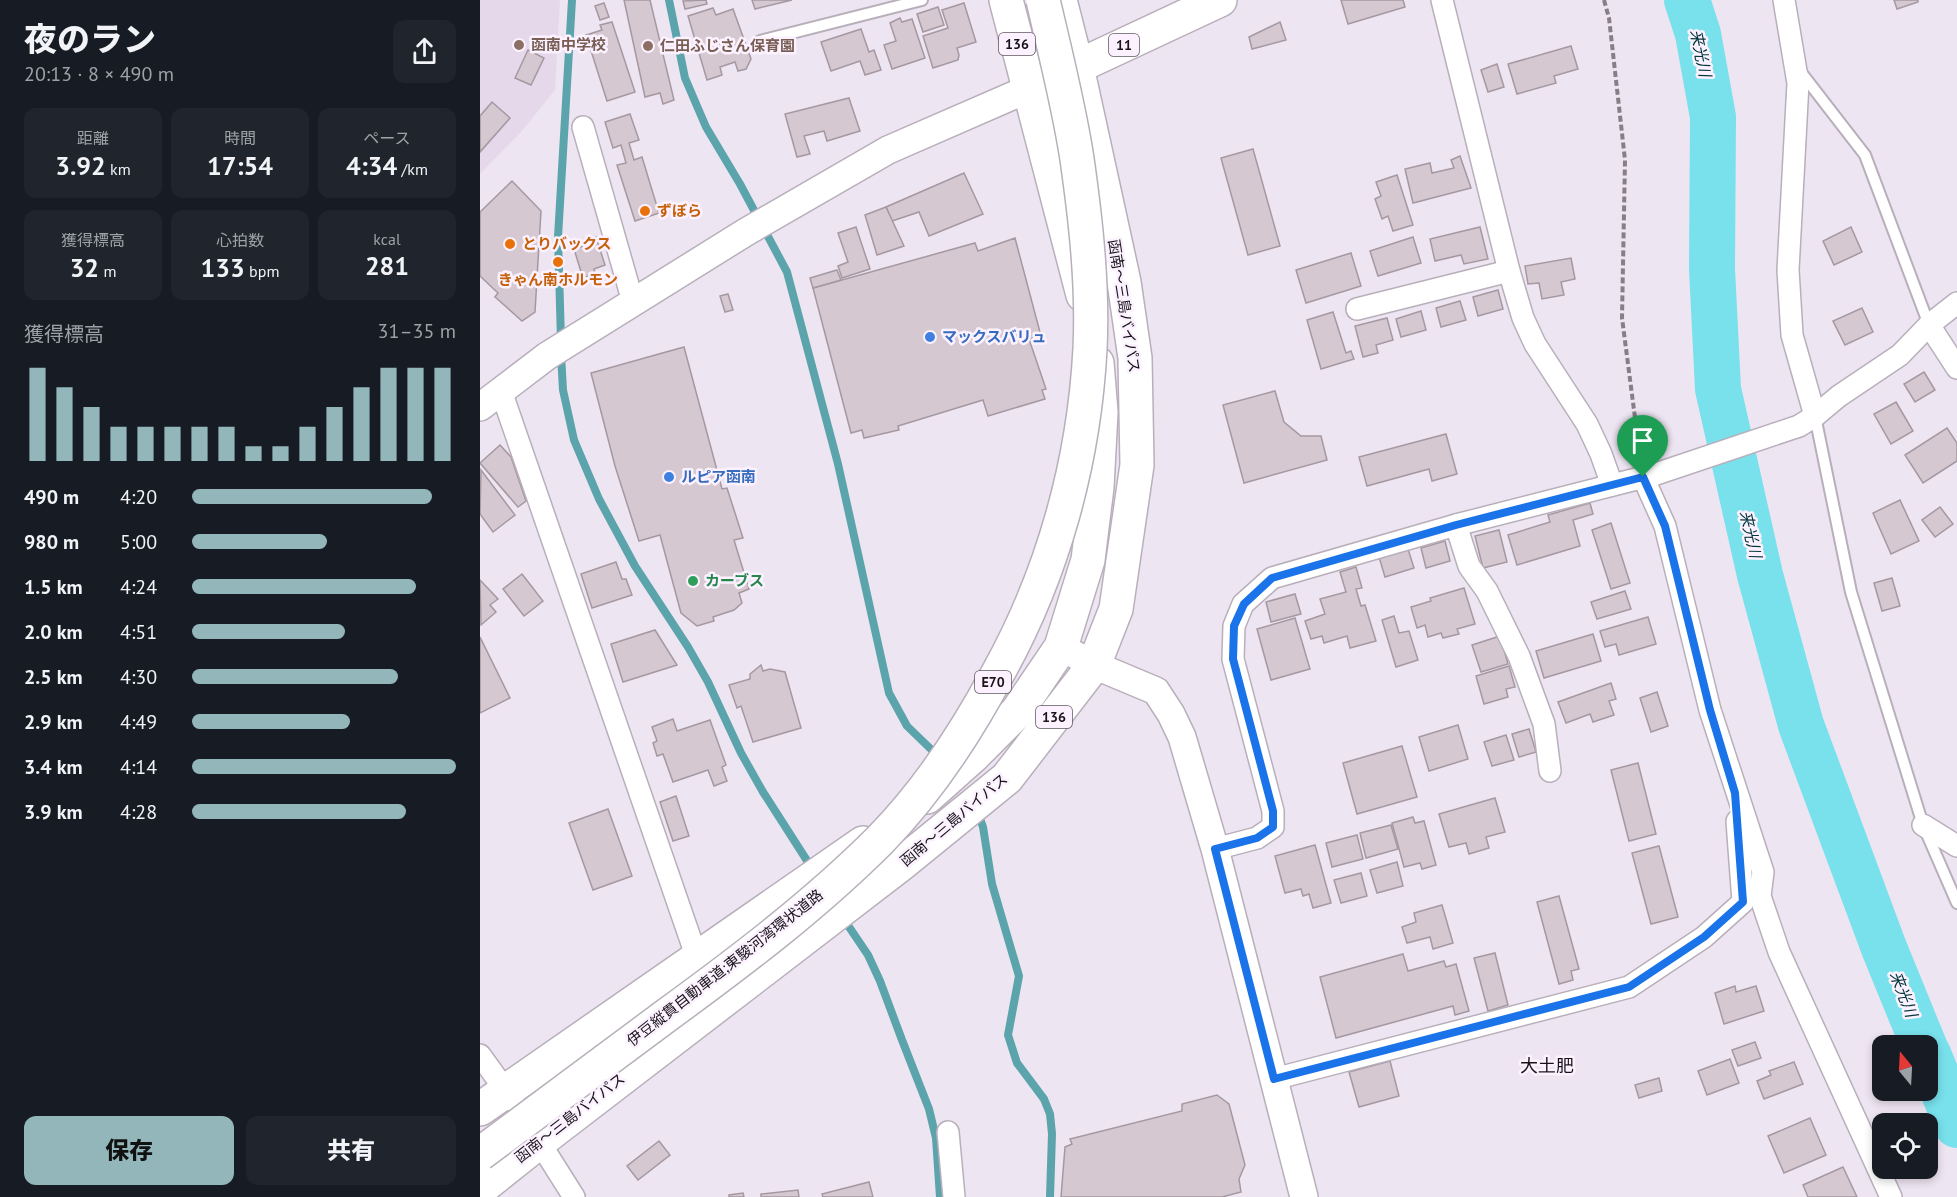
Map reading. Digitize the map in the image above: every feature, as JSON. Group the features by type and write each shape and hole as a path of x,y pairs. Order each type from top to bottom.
{"main road":[{"name":"136","path":"480,1108 915,807 973,756 1017,712 1061,647 1088,560 1097,487 1101,412 1095,343 1006,0"},
{"name":"伊豆縦貫自動車道;東駿河湾環状道路","path":"480,1154 777,931 874,845 914,801 950,754 980,708 1009,654 1036,595 1057,535 1072,480 1086,402 1090,345 1087,237 1076,155 1043,0"},
{"name":"函南～三島バイパス","path":"480,1189 900,865 1007,778 1094,665 1116,609 1137,465 1135,358 1124,282 1060,0"},
{"name":"11","path":"1028,89 1220,0"}],"street":[{"path":"1442,0 1509,272 1523,318 1535,344 1587,424 1612,485"},
{"path":"1784,0 1798,83 1788,270 1789,292 1792,335 1807,421"},
{"path":"480,407 547,356 746,232 888,150 1028,89"},
{"path":"583,127 633,302"},
{"path":"1357,309 1509,272"},
{"path":"1215,849 1257,838 1273,827 1273,811 1233,659 1234,626 1244,604 1272,578 1456,525 1649,475 1807,421 1839,396 1900,355 1929,325 1957,303"},
{"path":"1929,325 1957,368"},
{"path":"501,391 697,958"},
{"path":"1649,475 1665,526 1710,710 1735,793 1763,872 1760,896 1779,952 1891,1197"},
{"path":"1456,525 1469,566 1487,591 1519,656 1544,724 1550,771"},
{"path":"1061,647 1094,665 1156,691 1182,737 1215,849 1304,1197"},
{"path":"1274,1079 1629,987 1704,937 1743,902 1735,793"},
{"path":"1923,825 1957,846"},
{"path":"480,1055 506,1089 574,1197"},
{"path":"948,1132 954,1197"}],"lane":[{"path":"760,41 922,0"},
{"path":"1794,63 1865,155 1929,325"},
{"path":"1807,421 1851,592 1923,825 1957,903"}],"path":[{"path":"1604,0 1609,18 1625,160 1622,318 1649,475"}],"shaded area":[{"name":"函南中学校","path":"480,0 560,0 555,90 522,131 480,174"}],"building":[{"name":"仁田ふじさん保育園","path":"624,0 650,0 674,100 663,104 660,93 645,97"},
{"path":"706,0 707,4 685,9 683,1"},
{"path":"752,0 792,0 755,9"},
{"path":"1341,0 1403,0 1405,7 1348,24"},
{"path":"1894,0 1918,0 1918,2 1897,9"},
{"path":"604,3 609,17 600,20 595,6"},
{"path":"964,3 976,42 957,48 958,60 933,68 923,36 948,28 942,10"},
{"path":"938,7 944,25 923,32 917,14"},
{"path":"713,8 716,15 733,9 751,59 746,69 738,71 735,62 720,67 722,75 707,80 688,16"},
{"path":"900,18 902,22 912,19 925,58 892,69 884,45 896,41 890,23"},
{"path":"612,22 635,92 607,101 586,35 602,30 600,25"},
{"path":"1280,22 1286,40 1252,49 1249,37"},
{"path":"861,29 869,52 874,50 881,70 865,75 860,61 831,71 821,42"},
{"path":"1571,46 1578,69 1554,76 1556,83 1517,94 1508,64"},
{"path":"528,50 544,58 531,85 515,78"},
{"path":"1497,64 1504,87 1488,92 1481,70"},
{"path":"849,98 860,131 827,141 824,131 804,136 810,154 797,157 785,114"},
{"path":"492,102 510,118 480,152 480,116"},
{"path":"630,114 639,140 629,143 634,160 642,157 659,213 635,221 617,165 626,163 621,145 613,148 605,122"},
{"path":"1253,149 1280,246 1248,255 1221,158"},
{"path":"1460,156 1471,188 1413,203 1405,169 1430,163 1432,173 1454,168 1451,160"},
{"path":"964,173 983,214 929,236 919,212 892,221 886,207"},
{"path":"1397,175 1413,225 1393,231 1388,216 1382,219 1375,199 1381,196 1376,182"},
{"name":"とりバックス","path":"512,181 541,211 535,312 522,321 495,297 498,293 480,276 480,212"},
{"path":"886,207 904,246 877,255 865,215"},
{"path":"856,227 870,269 842,278 838,266 848,262 838,233"},
{"path":"1480,227 1488,259 1464,264 1461,255 1435,261 1430,239"},
{"path":"1851,227 1862,252 1834,265 1823,241"},
{"path":"596,237 605,265 594,269 595,274 583,278 574,249 584,246 583,242"},
{"path":"1413,237 1421,263 1378,276 1370,251"},
{"name":"マックスバリュ","path":"1015,238 1041,336 1029,339 1046,389 1042,390 1045,399 988,416 983,400 898,426 899,430 864,438 862,430 851,433 813,288 975,243 978,251"},
{"path":"1351,253 1361,286 1306,303 1296,270"},
{"path":"1571,258 1575,279 1561,282 1564,295 1542,299 1539,283 1528,284 1525,266"},
{"path":"837,270 841,280 813,288 810,278"},
{"path":"1498,290 1503,309 1478,316 1473,297"},
{"path":"728,294 733,310 725,312 720,296"},
{"path":"1460,301 1466,320 1441,327 1436,308"},
{"path":"1862,308 1873,332 1845,345 1833,321"},
{"path":"1421,311 1426,330 1401,337 1396,319"},
{"path":"1333,312 1346,353 1351,351 1354,359 1321,369 1307,320"},
{"path":"1387,318 1393,340 1376,345 1378,353 1363,357 1355,326"},
{"name":"ルピア函南","path":"684,347 722,489 727,488 743,538 734,540 749,589 739,593 742,603 734,610 713,617 714,621 697,626 681,613 660,535 639,541 615,466 591,373"},
{"path":"1924,372 1935,390 1915,402 1904,384"},
{"path":"1275,391 1284,422 1301,436 1321,436 1327,460 1244,483 1223,405"},
{"path":"1896,402 1913,431 1891,444 1874,414"},
{"path":"1947,428 1957,443 1957,461 1923,483 1905,455"},
{"path":"1446,434 1457,474 1432,481 1429,469 1367,486 1359,457"},
{"path":"500,445 511,457 526,501 518,507 480,463"},
{"path":"481,470 515,515 493,532 480,514"},
{"path":"1900,500 1919,541 1891,554 1873,513"},
{"path":"1590,503 1593,514 1573,520 1580,546 1517,565 1508,535 1550,522 1548,515"},
{"path":"1940,507 1953,524 1935,537 1922,520"},
{"path":"1611,523 1630,583 1611,589 1592,530"},
{"path":"1499,530 1507,562 1483,568 1475,536"},
{"path":"1445,541 1450,561 1426,568 1421,548"},
{"path":"1408,549 1414,568 1385,577 1379,557"},
{"path":"616,562 622,579 626,579 632,595 592,608 581,574"},
{"path":"1356,567 1362,588 1356,589 1361,606 1365,605 1376,641 1350,648 1347,636 1324,643 1322,636 1311,639 1305,621 1325,614 1320,599 1346,592 1340,572"},
{"path":"522,574 543,601 524,616 503,589"},
{"path":"1892,578 1900,606 1882,611 1874,583"},
{"path":"480,580 498,599 490,605 496,612 481,625"},
{"path":"1464,588 1475,624 1457,629 1459,634 1443,638 1441,633 1428,637 1425,625 1417,628 1411,607 1431,601 1430,598"},
{"path":"1625,591 1631,609 1597,619 1591,602"},
{"path":"1295,594 1301,614 1271,622 1266,602"},
{"path":"1394,616 1399,633 1409,631 1418,660 1396,667 1382,620"},
{"path":"1648,617 1656,644 1619,655 1616,644 1605,647 1600,631"},
{"path":"1295,618 1310,669 1271,680 1257,629"},
{"path":"655,630 677,665 623,682 611,644"},
{"path":"1593,634 1601,661 1544,678 1536,651"},
{"path":"1500,636 1508,664 1481,672 1472,645"},
{"path":"480,637 510,698 480,713"},
{"path":"761,665 763,671 770,669 785,672 801,728 753,742 741,706 737,708 729,685 750,679 750,674"},
{"path":"1509,666 1515,687 1506,689 1508,697 1484,704 1476,676"},
{"path":"1611,683 1616,699 1609,701 1614,715 1593,722 1590,714 1566,723 1558,702"},
{"path":"1657,692 1668,726 1651,732 1640,698"},
{"path":"673,719 677,731 710,720 726,765 722,767 727,781 714,786 708,770 673,782 663,754 657,756 653,743 657,741 652,727"},
{"path":"1458,725 1468,759 1429,771 1419,737"},
{"path":"1529,729 1536,752 1519,757 1512,734"},
{"path":"1506,735 1514,760 1492,766 1484,742"},
{"path":"1402,746 1417,797 1357,814 1343,763"},
{"path":"1638,763 1656,834 1629,841 1611,770"},
{"path":"676,796 689,836 673,841 660,802"},
{"path":"1495,798 1505,832 1486,837 1489,848 1469,854 1466,843 1449,847 1439,814"},
{"path":"608,809 632,876 593,890 569,823"},
{"path":"1413,817 1415,823 1424,821 1436,865 1422,869 1420,863 1404,867 1392,823"},
{"path":"1391,825 1398,849 1366,858 1360,833"},
{"path":"1357,835 1363,859 1332,867 1326,843"},
{"path":"1315,845 1331,903 1313,908 1309,894 1303,896 1301,889 1285,893 1275,856"},
{"path":"1659,846 1678,917 1651,924 1632,853"},
{"path":"1397,862 1403,886 1377,893 1370,870"},
{"path":"1361,873 1367,896 1341,903 1334,880"},
{"path":"1559,896 1579,969 1571,971 1573,980 1559,984 1537,902"},
{"path":"1442,905 1453,943 1433,949 1430,937 1407,943 1402,927 1416,922 1414,913"},
{"path":"1495,953 1508,1005 1488,1011 1474,958"},
{"path":"1403,954 1408,971 1444,961 1446,967 1456,964 1469,1011 1455,1015 1453,1006 1336,1038 1320,977"},
{"path":"1735,986 1736,992 1756,986 1764,1011 1724,1024 1715,993"},
{"path":"1755,1042 1761,1058 1738,1066 1732,1050"},
{"path":"1730,1059 1739,1083 1707,1095 1698,1071"},
{"path":"1390,1061 1399,1096 1359,1107 1349,1072"},
{"path":"1794,1062 1803,1084 1764,1099 1757,1081 1771,1075 1769,1071"},
{"path":"1659,1078 1662,1091 1639,1098 1635,1085"},
{"path":"1217,1095 1229,1104 1245,1165 1239,1179 1241,1192 1222,1197 1061,1197 1065,1147 1072,1144 1070,1139 1182,1111 1182,1104"},
{"path":"1810,1118 1826,1155 1784,1173 1768,1136"},
{"path":"659,1141 670,1155 638,1180 627,1166"},
{"path":"1843,1167 1857,1197 1808,1197 1803,1185"},
{"path":"869,1182 873,1197 823,1197 822,1194"},
{"path":"798,1190 799,1197 761,1197 761,1194"},
{"path":"743,1193 744,1197 729,1197 729,1195"}],"waterway":[{"path":"561,340 558,237 572,0"},
{"path":"669,0 685,78 706,127 740,184 787,272 838,464 889,693 907,726 939,757"},
{"name":"来光川","path":"1687,0 1698,34 1713,117 1712,269 1718,389 1760,575 1801,725 1884,948 1920,1035"},
{"path":"561,355 563,390 574,440 599,499 635,566 708,682 741,753 763,792 813,870"},
{"path":"978,813 983,827 992,884 1019,976 1008,1035 1017,1063 1044,1099 1050,1114 1052,1134 1050,1197"},
{"path":"843,918 868,955 880,981 929,1109 936,1138 940,1197"},
{"name":"来光川","path":"1938,1078 1957,1125"}],"place":[{"name":"函南中学校","path":"519,45"},
{"name":"仁田ふじさん保育園","path":"648,46"},
{"name":"ずぼら","path":"645,211"},
{"name":"とりバックス","path":"510,244"},
{"name":"きゃん南ホルモン","path":"558,262"},
{"name":"マックスバリュ","path":"930,337"},
{"name":"ルピア函南","path":"669,477"},
{"name":"カーブス","path":"693,581"}],"district":[{"name":"大土肥","path":"1547,1066"}],"route":[{"path":"1643,477 1665,526 1710,710 1735,793 1743,902 1704,937 1629,987 1274,1079 1215,849 1257,838 1273,827 1273,811 1233,659 1234,626 1244,604 1272,578 1456,525 1643,477"}]}
